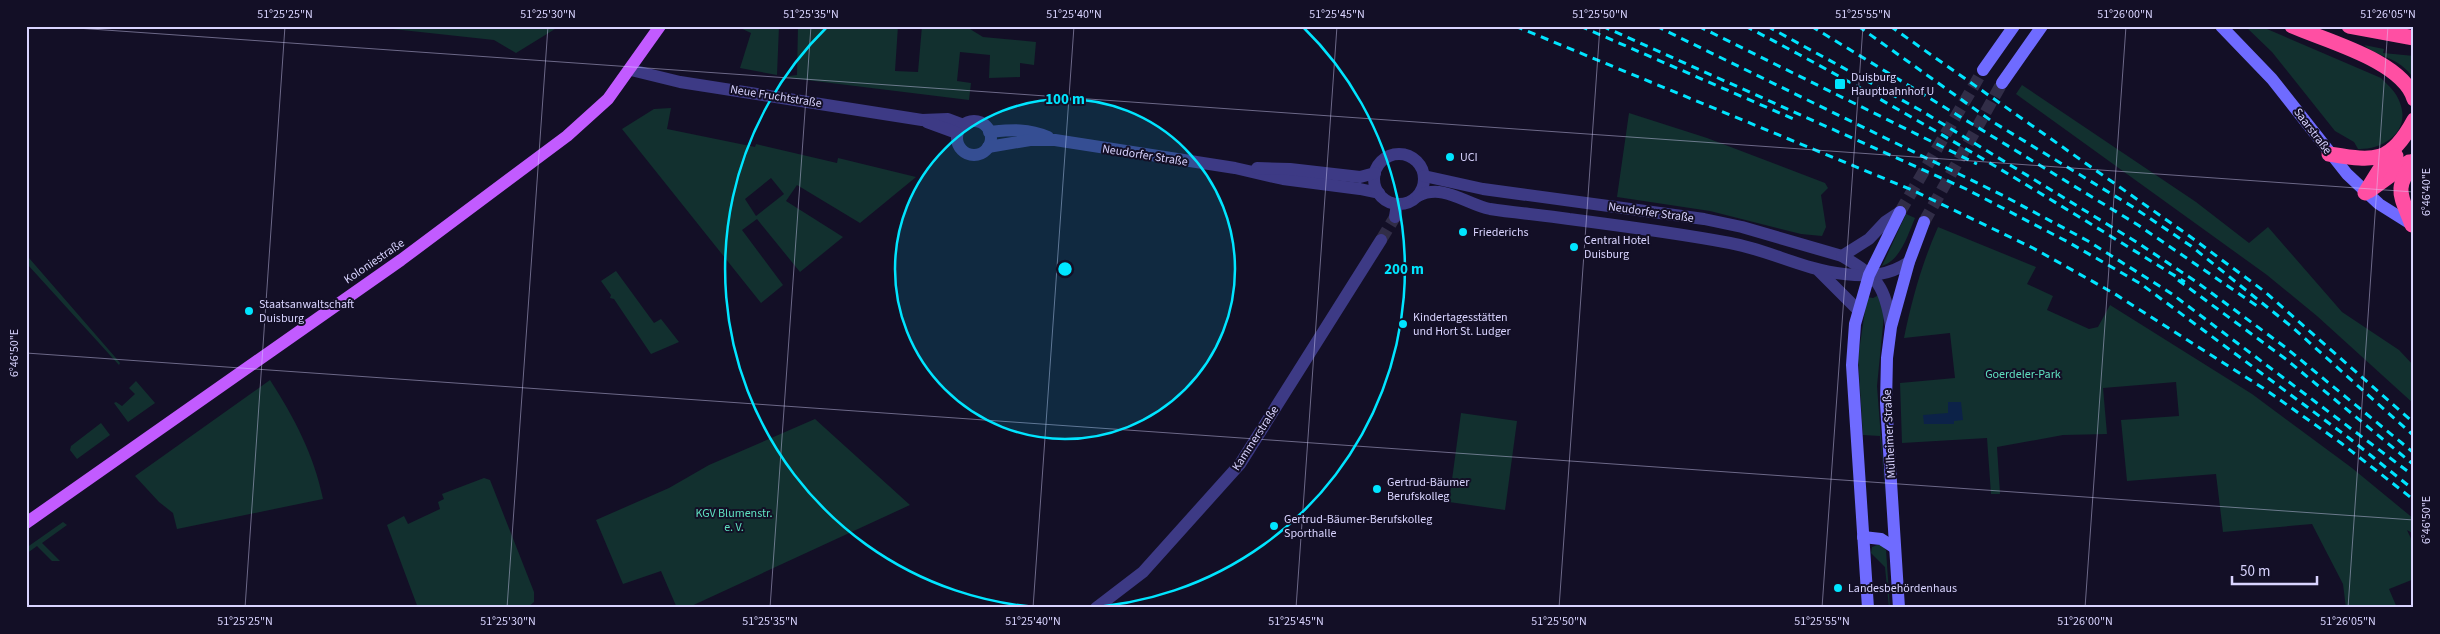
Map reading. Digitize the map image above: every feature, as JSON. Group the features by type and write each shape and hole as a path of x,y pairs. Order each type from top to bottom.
{"highway":[{"path":"2292,26 2368,57 2389,68 2406,83 2414,99"},
{"path":"2349,26 2414,38"},
{"path":"2329,154 2366,160 2380,157 2399,143 2414,120"},
{"path":"2365,193 2380,169 2406,145 2414,126"},
{"path":"2365,193 2414,160"},
{"path":"2413,226 2400,190 2405,174 2414,160"}],"main road":[{"name":"Koloniestraße","path":"26,523 401,260 567,136 608,99 631,70 660,26"},
{"path":"1983,70 2014,26"},
{"path":"2002,83 2042,26"},
{"name":"Saarstraße","path":"2221,26 2272,79 2329,154 2365,193 2413,226"},
{"path":"1868,608 1852,365 1858,310 1869,276 1900,212"},
{"name":"Mülheimer Straße","path":"1899,608 1886,403 1887,358 1892,328 1908,262 1924,222"},
{"path":"1863,537 1881,539 1895,548"}],"street":[{"name":"Neue Fruchtstraße","path":"631,70 680,82 922,120 961,129"},
{"path":"978,122 989,132 988,147 978,154 969,154 960,149 958,144 961,129 978,122"},
{"name":"Neudorfer Straße","path":"989,132 1019,129 1033,131 1055,140"},
{"name":"Neudorfer Straße","path":"988,147 1030,140 1055,140 1235,168 1283,179 1360,188 1379,193"},
{"path":"1398,154 1412,157 1418,162 1424,176 1424,183 1418,196 1409,202 1397,204 1384,199 1374,184 1375,173 1385,158 1398,154"},
{"name":"Neudorfer Straße","path":"1235,168 1290,169 1360,177 1375,173"},
{"name":"Neudorfer Straße","path":"1424,176 1483,189 1704,219 1842,256 1879,284 1885,295 1892,328"},
{"name":"Neudorfer Straße","path":"1418,196 1433,191 1451,194 1488,208 1718,241 1759,250 1819,270 1843,274 1869,276 1887,273 1908,262"},
{"path":"1395,217 1397,204"},
{"path":"1842,256 1869,239 1885,222 1900,212"},
{"name":"Kammerstraße","path":"1096,608 1143,572 1240,464 1381,240"},
{"name":"Neudorfer Straße","path":"1819,270 1858,310"}],"green space":[{"path":"365,26 555,26 555,29 516,53 494,40"},
{"path":"736,26 779,26 777,75 740,68 751,33"},
{"path":"798,26 898,26 895,71 918,72 922,26 965,26 983,37 1036,42 1034,65 1020,63 1020,77 989,78 990,55 960,52 957,81 971,83 969,100 782,77 797,75"},
{"path":"2245,26 2260,26 2381,78 2399,99 2402,123 2398,131 2385,143 2358,149 2354,142 2335,131 2272,52"},
{"path":"2364,45 2384,49 2383,53 2414,56 2414,79 2402,66"},
{"path":"2022,85 2196,202 2249,243 2268,227 2342,312 2399,350 2414,366 2414,404 2317,316 2267,275 2016,94"},
{"path":"671,108 667,129 755,147 756,144 837,163 838,158 916,177 860,223 797,185 786,201 843,237 800,272 757,219 742,230 783,285 761,303 622,129 654,109","holes":["771,178 784,194 756,216 745,199"]},
{"path":"1629,113 1707,138 1825,183 1828,188 1821,195 1826,227 1822,236 1801,234 1710,211 1617,197"},
{"path":"1906,214 1915,218 1906,239 1894,258 1882,266"},
{"name":"Goerdeler-Park","path":"1938,227 2036,267 2027,284 2053,296 2047,310 2089,329 2098,327 2110,305 2252,394 2352,468 2414,519 2414,534 2407,530 2414,545 2414,579 2389,589 2397,608 2346,608 2343,584 2312,524 2223,532 2216,474 2127,481 2121,420 2179,416 2176,382 2103,388 2107,434 2063,435 1997,447 2000,494 1991,494 1987,438 1902,443 1900,383 1955,378 1950,333 1904,338 1918,281"},
{"path":"29,258 115,357 120,363 119,365 28,265 26,266"},
{"path":"616,271 654,323 661,319 679,342 651,354 614,299 610,298 611,295 601,281"},
{"path":"1879,295 1884,315 1877,386 1886,504 1880,436 1863,435 1858,358 1867,297 1873,298"},
{"path":"270,380 287,408 309,452 323,499 177,529 173,513 159,502 135,476"},
{"path":"136,381 155,403 128,422 114,403 116,402 122,406 135,394 129,388"},
{"path":"1461,413 1517,421 1505,510 1449,502"},
{"name":"KGV Blumenstr. e. V.","path":"815,419 910,505 687,608 677,608 661,571 623,584 596,520 669,488 709,465"},
{"path":"101,423 110,435 77,459 70,450 71,446"},
{"path":"484,478 490,480 534,592 534,602 527,608 418,608 387,525 404,516 408,524 440,509 438,502 444,499 442,494"},
{"path":"63,522 67,525 42,543 60,561 52,561 37,546 26,554 26,548"},
{"path":"1880,544 1886,550 1890,608 1885,567 1871,553 1872,547"}],"water":[{"path":"1948,402 1961,402 1963,420 1954,421 1954,424 1924,424 1923,415 1948,413"}],"tunnel":[{"path":"1900,212 1983,70"},
{"path":"1924,222 2002,83"},
{"path":"1381,240 1395,217"}],"railway":[{"path":"1515,26 1912,190 2033,248 2115,294 2266,390 2341,443 2414,500"},
{"path":"1580,26 1798,121"},
{"path":"1602,26 1966,189 2068,242 2141,284 2349,438 2414,490"},
{"path":"1656,26 2004,196 2088,241 2172,294 2414,476"},
{"path":"1698,26 1977,164"},
{"path":"1745,26 1913,118 2185,282"},
{"path":"1767,26 1920,110 2138,243 2198,283 2285,347 2414,453"},
{"path":"1811,26 2138,225 2260,308"},
{"path":"1858,26 1993,122 2133,207 2191,246 2292,327 2414,436"},
{"path":"1890,26 2188,235 2264,291 2414,423"},
{"path":"2178,280 2287,360 2414,465"}],"place":[{"name":"Duisburg Hauptbahnhof U","path":"1840,84"},
{"name":"UCI","path":"1450,157"},
{"name":"Friederichs","path":"1463,232"},
{"name":"Central Hotel Duisburg","path":"1574,247"},
{"name":"Staatsanwaltschaft Duisburg","path":"249,311"},
{"name":"Kindertagesstätten und Hort St. Ludger","path":"1403,324"},
{"name":"Gertrud-Bäumer Berufskolleg","path":"1377,489"},
{"name":"Gertrud-Bäumer-Berufskolleg Sporthalle","path":"1274,526"},
{"name":"Landesbehördenhaus","path":"1838,588"}]}
